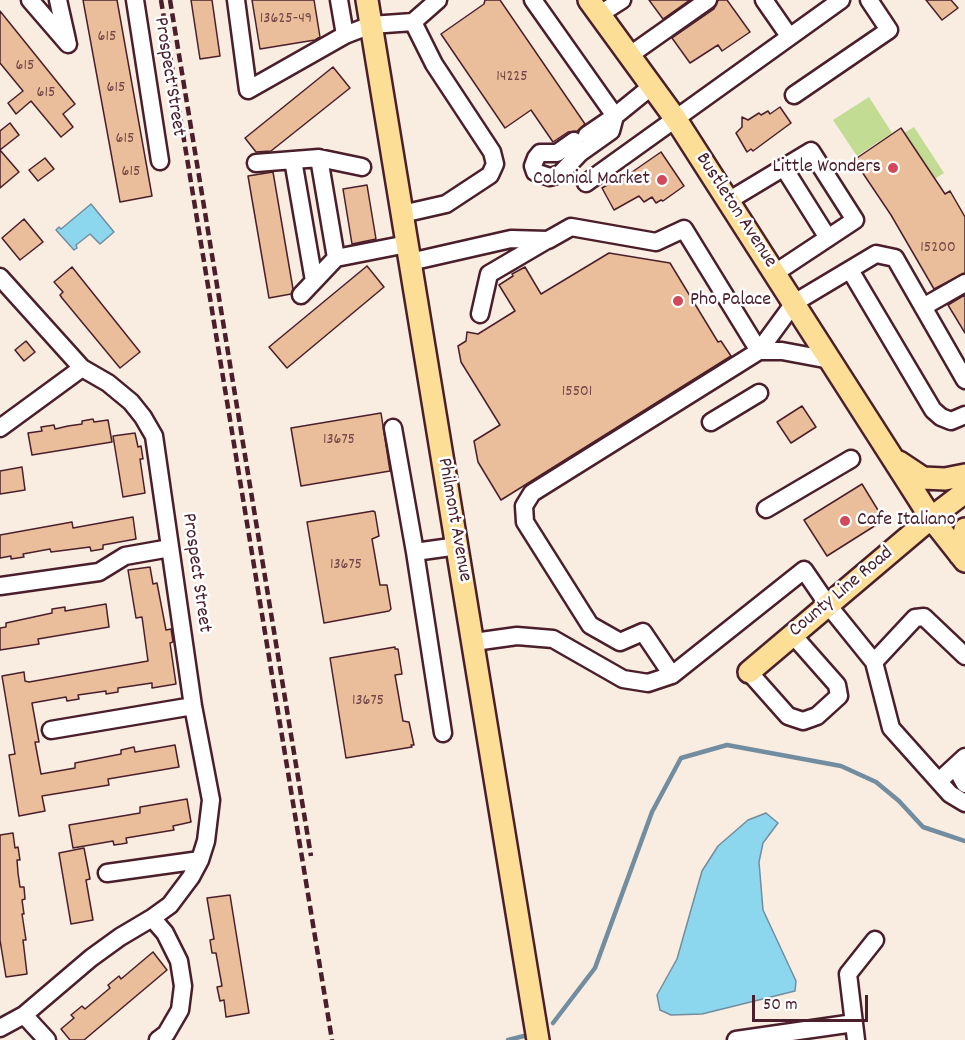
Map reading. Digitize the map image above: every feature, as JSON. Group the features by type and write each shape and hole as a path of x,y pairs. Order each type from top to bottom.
{"main road":[{"name":"Philmont Avenue","path":"367,0 538,1040"},
{"name":"Bustleton Avenue","path":"594,7 675,118 931,518 962,558"},
{"path":"892,457 923,478 965,475"},
{"name":"County Line Road","path":"749,672 965,492"},
{"path":"962,558 965,529"}],"street":[{"path":"30,0 68,44 58,0"},
{"name":"Prospect Street","path":"135,0 160,161"},
{"path":"236,0 248,90 345,35 371,25 412,22 438,0"},
{"path":"339,0 345,35"},
{"path":"533,0 615,116"},
{"path":"594,7 622,0"},
{"path":"630,55 708,0"},
{"path":"764,0 789,36"},
{"path":"794,95 889,30 868,0"},
{"path":"586,183 834,2"},
{"path":"402,214 446,204 490,175 495,164 492,152 434,64 412,22"},
{"path":"615,116 611,131 580,153 560,174 550,177 535,172 533,166 540,153 557,153 615,116 652,86"},
{"path":"728,201 811,151 855,220 775,273"},
{"path":"319,158 336,258"},
{"path":"256,163 319,158 362,168"},
{"path":"293,160 314,281"},
{"path":"784,168 828,238"},
{"path":"480,314 489,274 571,227 657,242 684,228 759,351"},
{"path":"301,295 336,258 408,253 511,239 548,240"},
{"path":"672,675 643,632 620,642 590,625 525,522 524,506 532,493 759,351 794,303 876,254 895,258 965,380"},
{"path":"850,270 933,410 941,417 951,421 965,415"},
{"name":"Prospect Street","path":"0,278 82,368 108,383 131,402 154,436 193,706 211,800 206,841 200,860 191,877 170,905 91,958 24,1015 0,1029"},
{"path":"922,307 965,283"},
{"path":"759,351 782,351 830,360"},
{"path":"0,428 82,368"},
{"path":"711,422 759,393"},
{"path":"393,428 443,733"},
{"path":"766,510 851,459"},
{"path":"415,552 458,546"},
{"path":"0,586 99,572 124,556 170,548"},
{"path":"474,642 517,636 553,639 623,679 648,683 672,675 804,570 828,605 874,662 891,728 951,794 965,804"},
{"path":"874,662 915,618 924,616 965,656"},
{"path":"749,672 788,716 803,721 817,716 839,696 837,685 792,634"},
{"path":"51,730 193,706"},
{"path":"939,781 965,757"},
{"path":"965,765 961,777 965,784"},
{"path":"107,873 200,860"},
{"path":"152,918 165,933 173,949 180,968 183,986 180,1010 166,1034 158,1040"},
{"path":"856,1040 848,974 875,940"},
{"path":"24,1015 47,1040"},
{"path":"736,1040 854,1023"}],"green space":[{"path":"869,97 892,133 857,156 833,120"},
{"path":"914,127 944,173 930,182 933,176 904,133"}],"water":[{"path":"91,204 114,232 100,244 90,234 76,245 77,248 74,250 56,230 59,227 61,229"},
{"path":"766,813 778,823 763,843 759,862 763,910 796,981 795,991 702,1014 671,1015 660,1010 657,995 677,959 702,871 718,846 748,820"}],"building":[{"path":"83,0 117,0 152,196 120,202"},
{"path":"191,0 212,0 220,56 200,59"},
{"path":"252,0 314,0 320,37 315,40 260,49"},
{"path":"485,0 500,0 585,124 577,131 568,132 553,142 531,110 505,128 441,34 484,4"},
{"path":"649,0 690,0 663,19"},
{"path":"718,0 727,0 750,32 722,51 718,45 690,63 672,38 714,9"},
{"path":"926,0 951,0 958,8 942,20"},
{"path":"0,11 75,104 63,114 73,127 61,137 31,101 16,114 8,103 23,91 0,63"},
{"path":"333,67 350,88 271,151 256,152 245,138"},
{"path":"780,107 791,123 753,151 751,149 747,152 736,133 742,127 742,117 748,120 759,113 761,115 768,111 770,114"},
{"path":"10,123 19,135 0,150 0,131"},
{"path":"901,128 945,194 950,191 965,217 965,273 934,289 891,215 854,160"},
{"path":"0,150 19,172 0,188"},
{"path":"661,152 684,186 663,201 656,203 652,197 644,202 639,196 614,210 602,188 621,177 622,179"},
{"path":"45,158 54,169 38,181 29,170"},
{"path":"273,172 293,289 291,294 269,298 248,176"},
{"path":"367,185 376,239 352,244 343,189"},
{"path":"24,219 43,242 20,260 2,238"},
{"path":"609,253 670,263 718,342 721,341 731,356 501,500 478,462 474,441 500,425 461,362 458,346 466,341 467,332 478,334 515,311 499,285 513,276 512,274 525,267 541,294"},
{"path":"367,266 384,287 287,368 269,347"},
{"path":"72,267 140,352 120,368 60,295 63,292 54,282"},
{"path":"965,295 965,333 948,305"},
{"path":"26,341 35,352 24,361 15,350"},
{"path":"802,406 816,427 791,443 777,422"},
{"path":"381,413 390,471 301,486 291,428"},
{"path":"93,419 94,422 108,420 112,442 32,455 28,433 42,431 41,427 54,425 55,429 82,424 82,421"},
{"path":"135,433 138,447 141,446 143,459 140,459 145,493 123,497 113,436"},
{"path":"22,467 25,490 0,494 0,471"},
{"path":"862,484 884,520 827,556 804,520"},
{"path":"373,511 379,536 372,539 380,585 387,585 391,609 324,623 307,522"},
{"path":"133,517 136,539 103,545 103,549 91,551 90,547 51,552 50,549 23,554 24,557 0,558 0,535 72,522 73,528"},
{"path":"150,567 153,584 157,583 166,630 171,629 173,642 170,643 176,684 152,688 152,683 118,688 118,692 106,694 106,691 78,695 79,699 67,701 66,697 32,703 39,742 35,742 41,774 75,768 75,763 121,754 121,750 134,747 135,752 175,745 179,767 108,779 109,785 42,796 45,811 19,816 9,755 15,754 2,676 24,672 25,681 29,682 148,661 142,617 136,618 128,570"},
{"path":"106,604 109,627 38,639 39,644 0,650 0,628 6,627 6,623 52,613 52,609 65,607 65,611"},
{"path":"395,647 398,649 402,674 395,675 403,721 409,722 414,745 346,758 330,658"},
{"path":"187,799 191,822 173,826 174,830 126,838 127,843 114,845 113,841 73,848 69,825 140,813 140,807"},
{"path":"13,833 15,848 18,847 20,860 17,860 20,887 24,887 25,899 22,900 24,914 22,914 26,940 23,940 27,974 6,977 0,940 0,835"},
{"path":"84,848 90,879 86,880 93,920 71,924 59,853"},
{"path":"230,895 249,1013 226,1017 224,1000 220,1001 217,987 222,986 216,953 212,953 210,940 214,939 207,898"},
{"path":"153,952 167,970 84,1040 70,1040 61,1029 74,1018 71,1015 82,1006 85,1009 110,988 108,985 119,976 121,979"}],"waterway":[{"path":"553,1023 595,968 652,812 681,758 727,745 841,766 876,782 899,801 923,827 965,841"},
{"path":"508,1040 524,1036"}],"railway":[{"path":"161,0 332,1040"},
{"path":"170,0 311,856"}],"place":[{"name":"Little Wonders","path":"893,168"},
{"name":"Colonial Market","path":"662,180"},
{"name":"Pho Palace","path":"678,301"},
{"name":"Cafe Italiano","path":"845,521"}]}
